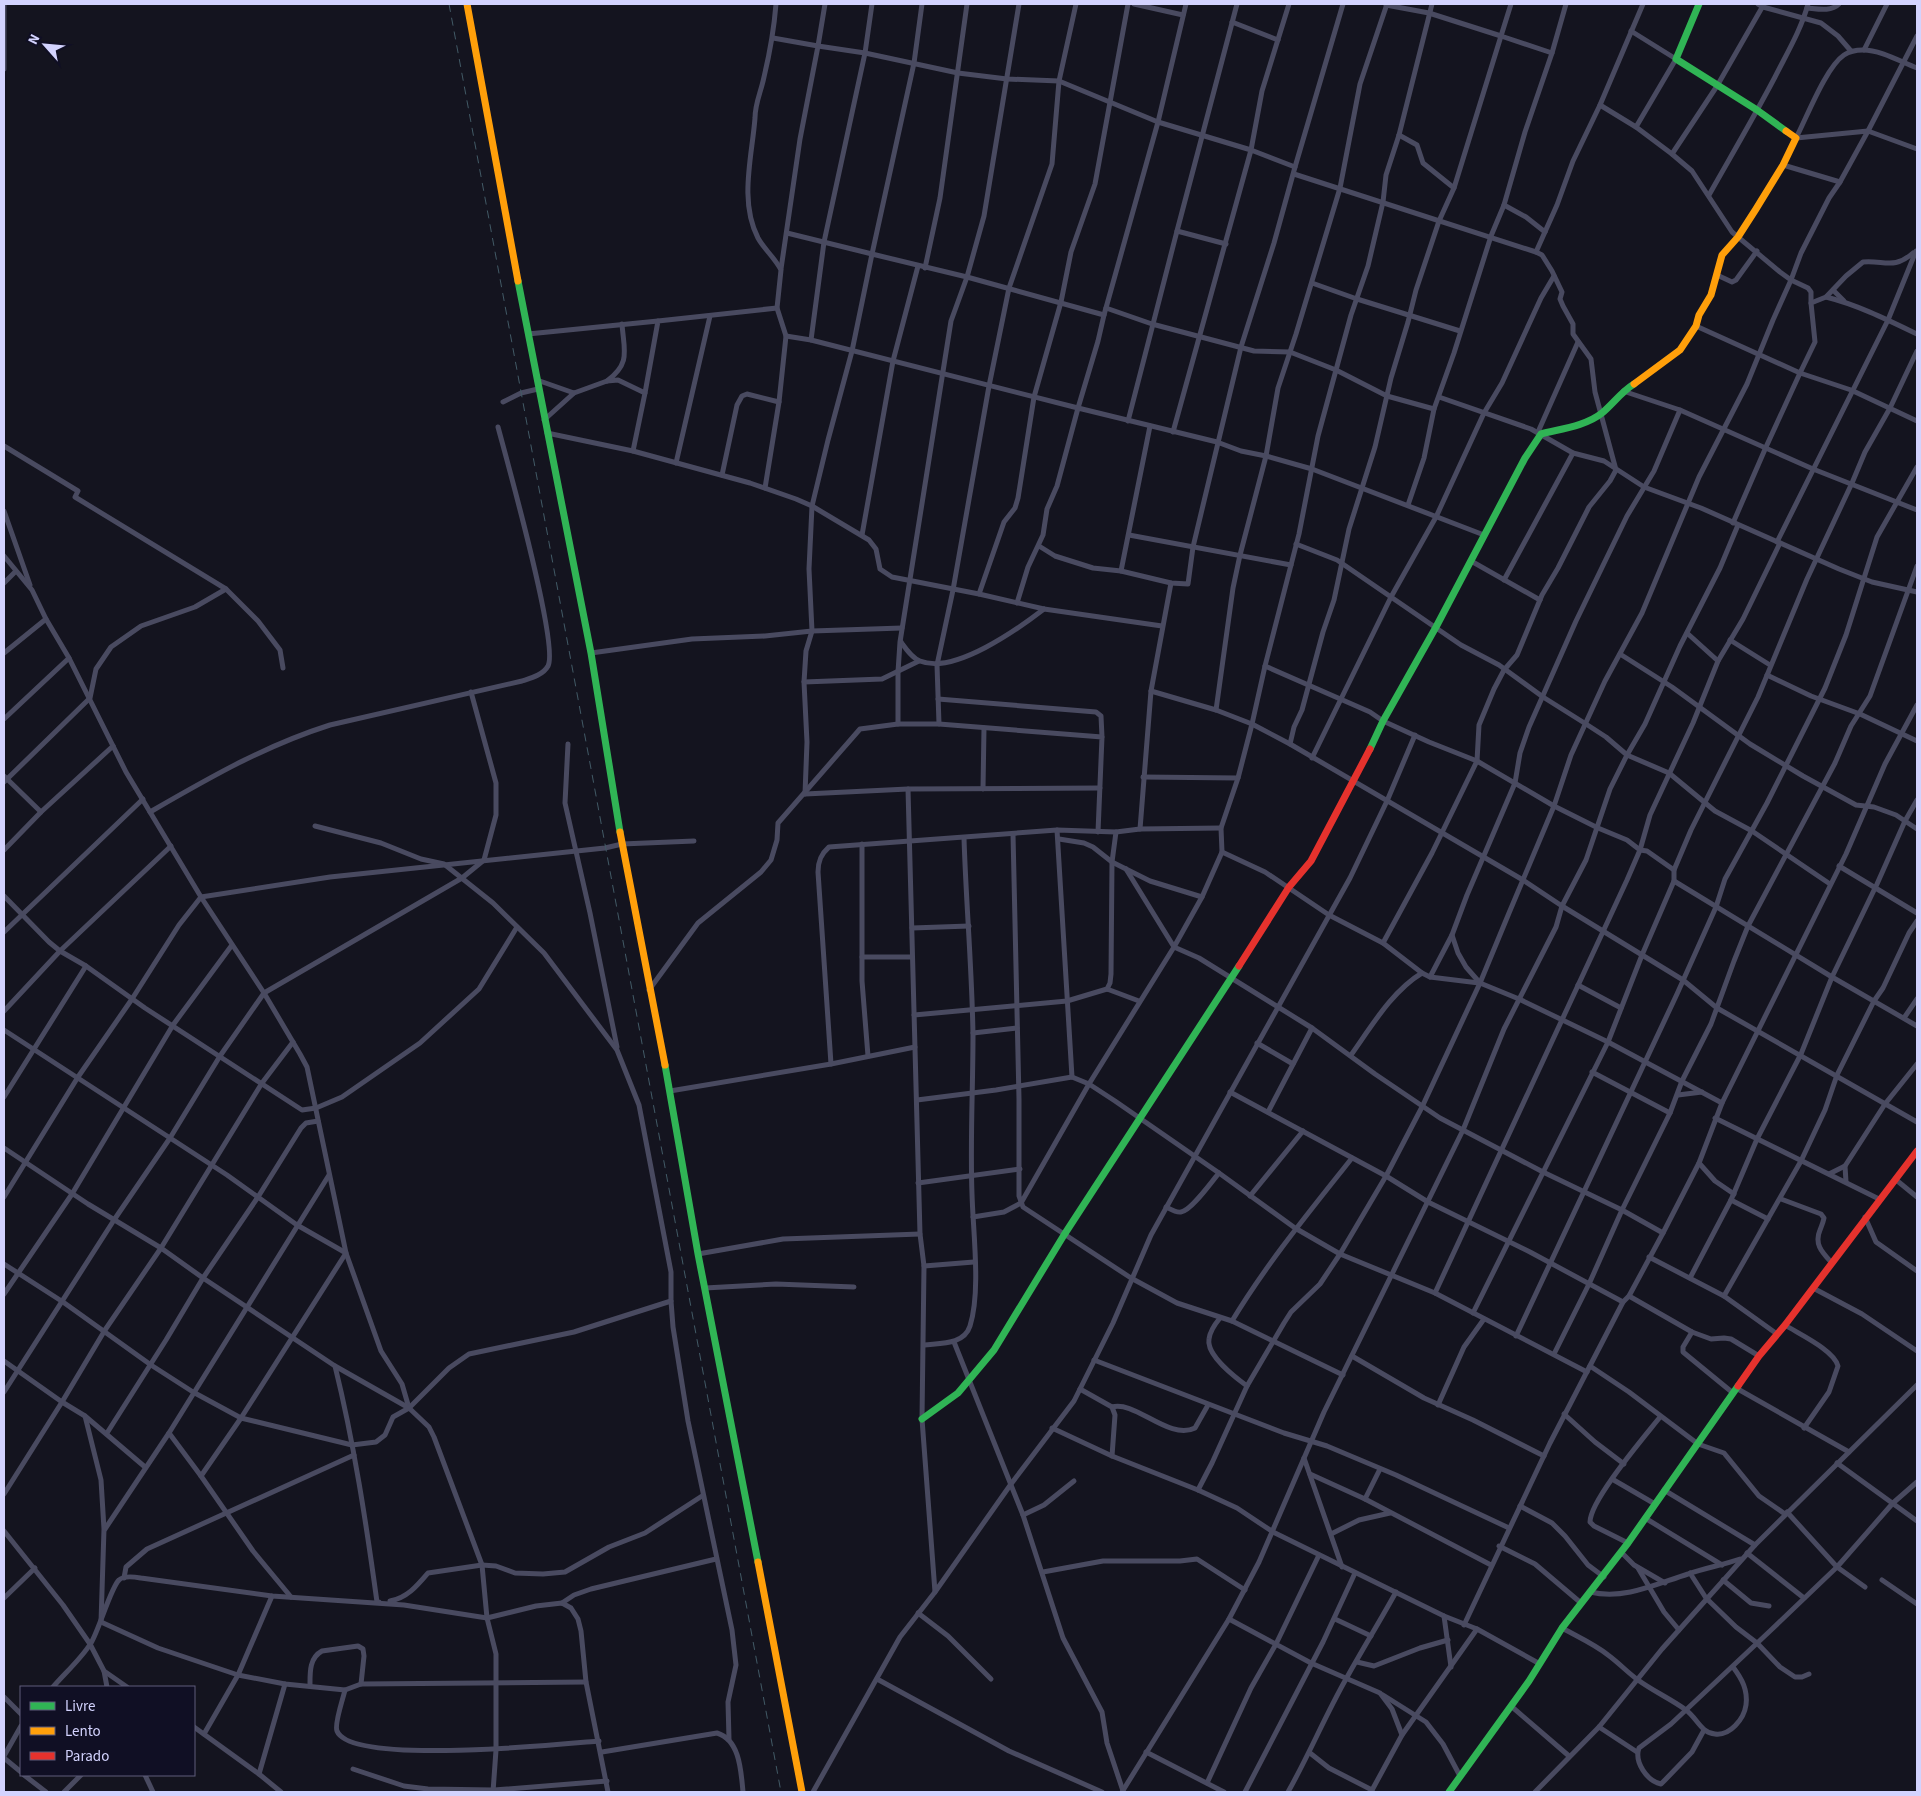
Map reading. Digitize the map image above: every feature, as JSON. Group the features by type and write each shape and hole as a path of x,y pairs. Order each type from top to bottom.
{"street":[{"path":"4,4 4,69"},
{"path":"467,4 538,389 591,653 622,844 670,1091 698,1254 802,1792"},
{"path":"776,4 773,38 755,106 755,125 746,195 758,240 780,270"},
{"path":"765,488 779,402 786,336 777,308 780,270 800,138 825,4"},
{"path":"811,340 824,242 865,53 872,4"},
{"path":"805,794 807,742 804,682 806,651 812,631 809,569 812,506 852,351 914,63 922,4"},
{"path":"925,268 940,198 967,4"},
{"path":"898,724 900,642 934,437 942,374 951,321 967,277 984,216 1019,4"},
{"path":"939,724 937,665 953,590 989,386 1009,288 1052,164 1059,81 1076,4"},
{"path":"979,594 1004,522 1015,508 1018,498 1034,397 1061,302 1071,252 1095,184 1128,4"},
{"path":"1134,4 1183,15"},
{"path":"1017,603 1028,567 1044,535 1047,509 1058,486 1158,122 1186,4"},
{"path":"1128,421 1237,4"},
{"path":"1173,432 1251,150 1262,91 1290,4"},
{"path":"1039,546 1062,559 1093,568 1121,572 1171,584 1188,584 1193,547 1241,347 1343,4"},
{"path":"1216,710 1228,619 1240,555 1266,456 1278,388 1340,188 1360,84 1386,4 1429,13 1552,53"},
{"path":"973,1217 1012,1210 1021,1204 1089,1084 1174,947 1202,897 1222,852 1221,828 1238,778 1252,724 1296,544 1318,436 1356,299 1368,266 1383,202 1386,175 1399,135 1432,4"},
{"path":"1290,744 1294,727 1302,710 1308,684 1334,600 1348,529 1362,488 1409,316 1439,221 1454,188 1511,4"},
{"path":"1408,505 1424,458 1434,409 1491,236 1504,205 1566,4"},
{"path":"1536,252 1642,4"},
{"path":"1636,128 1676,59 1699,4"},
{"path":"1709,195 1757,110 1804,19 1808,6 1830,9 1839,4"},
{"path":"1864,50 1887,4"},
{"path":"1672,154 1717,86 1762,5 1821,23 1851,51"},
{"path":"1232,22 1278,40"},
{"path":"1631,32 1757,110 1796,138 1868,131 1917,149"},
{"path":"1198,1490 1247,1386 1291,1312 1320,1284 1340,1254 1386,1176 1422,1107 1480,983 1554,806 1571,755 1605,681 1642,613 1699,477 1760,355 1805,244 1828,198 1840,182 1868,131 1917,36"},
{"path":"773,38 865,53 958,73 1007,79 1059,81 1158,122 1202,137 1251,150 1295,167"},
{"path":"1540,433 1582,423 1601,414 1623,391 1669,360 1680,350 1696,326 1711,295 1722,255 1738,237 1783,165 1832,68 1844,55 1851,51 1864,50 1875,52 1917,68"},
{"path":"1122,1791 1229,1619 1273,1532 1304,1458 1352,1356 1464,1130 1485,1073 1519,999 1556,926 1562,906 1586,860 1610,789 1645,724 1687,633 1720,568 1766,447 1815,342 1808,288 1791,280 1732,232 1692,171 1636,128 1600,105"},
{"path":"1399,135 1417,145 1423,163 1454,188"},
{"path":"1783,165 1840,182"},
{"path":"1294,174 1491,236 1536,252 1545,259 1562,292 1560,299 1573,324 1574,334 1591,360 1596,392 1616,470 1610,481 1591,504 1540,600 1517,655 1504,670 1494,689 1479,725 1477,761 1443,832 1383,944"},
{"path":"1504,205 1526,217 1545,232"},
{"path":"1177,231 1226,244"},
{"path":"787,233 967,277 1104,314"},
{"path":"1811,303 1826,297 1863,262 1882,264 1897,262 1908,257 1916,250"},
{"path":"1434,1293 1604,931 1640,850 1650,815 1700,708 1718,661 1743,619 1813,468 1888,320 1916,250"},
{"path":"1717,275 1732,282 1736,280 1757,251"},
{"path":"862,535 893,361 918,266"},
{"path":"1312,758 1391,597 1436,518 1484,413 1502,383 1541,298 1554,276"},
{"path":"1312,283 1356,299 1460,331"},
{"path":"1834,290 1844,302"},
{"path":"1826,297 1844,302 1917,334"},
{"path":"528,334 777,308"},
{"path":"1106,308 1152,324 1241,347 1262,352 1290,352 1336,370 1387,396 1434,409"},
{"path":"676,463 710,316"},
{"path":"633,451 658,321"},
{"path":"607,381 619,372 623,365 622,324"},
{"path":"1696,326 1800,373 1851,390 1917,421"},
{"path":"786,336 811,340 1217,442 1241,451 1312,469 1484,535"},
{"path":"922,1420 958,1393 1000,1340 1064,1235 1232,978 1289,887 1311,860 1366,758 1383,721 1436,627 1540,433 1578,342"},
{"path":"1473,1314 1608,1042 1642,955 1674,881 1674,870 1691,830 1767,676 1770,665 1816,559 1852,483 1864,452 1890,408 1917,351"},
{"path":"537,380 574,393"},
{"path":"544,420 574,393 607,381 618,380 645,393"},
{"path":"503,402 521,393 538,389"},
{"path":"1623,391 1680,410 1813,468 1917,510"},
{"path":"722,476 737,405 742,396 747,394 779,402"},
{"path":"1439,397 1540,433 1573,452 1604,462 1644,487 1864,579 1917,592"},
{"path":"1430,977 1452,935 1515,783 1520,753 1543,697 1580,614 1628,516 1673,431 1680,410"},
{"path":"1121,572 1150,426"},
{"path":"150,812 230,766 300,734 330,725 536,676 543,672 550,658 543,607 498,427"},
{"path":"547,433 633,451 765,488 812,506 862,535 873,544 876,549 878,564 884,573 892,577 1044,608 1162,626"},
{"path":"4,446 78,491 76,497 226,589 258,621 280,650 283,668"},
{"path":"1504,580 1573,452"},
{"path":"1516,1336 1683,980 1716,907 1725,879 1752,831 1819,699 1846,635 1877,537 1899,502 1917,467"},
{"path":"4,511 32,590 90,698 113,746 201,897 264,993 307,1067 346,1253 381,1351 402,1384 409,1408"},
{"path":"1129,535 1291,565"},
{"path":"1296,544 1342,563 1466,648 1504,670 1606,737 1627,756 1669,774 1705,804 1752,831 1830,884"},
{"path":"4,556 32,590"},
{"path":"1471,561 1540,600"},
{"path":"1554,1354 1670,1113 1682,1081 1711,1024 1748,926 1835,763 1851,726 1860,714 1900,617 1917,566"},
{"path":"4,583 16,571"},
{"path":"1140,829 1151,691 1171,584"},
{"path":"41,812 5,779 90,698 96,670 111,647 141,626 195,607 226,589"},
{"path":"900,642 918,661 937,665 973,653 1007,636 1044,608"},
{"path":"4,653 46,619"},
{"path":"591,653 692,639 765,636 812,631 902,628"},
{"path":"1687,633 1718,661"},
{"path":"1730,640 1770,665"},
{"path":"1620,654 1664,682 1738,736 1786,765 1856,805 1874,807 1896,815 1917,828"},
{"path":"4,720 69,658"},
{"path":"804,682 882,679 918,661"},
{"path":"1265,666 1370,712 1383,721 1477,761 1554,806 1627,840 1640,850 1647,851 1674,870"},
{"path":"1767,676 1819,699 1860,714 1917,742"},
{"path":"1151,691 1216,710 1252,724 1290,744 1523,880 1683,980 1717,1008 1801,1054 1917,1122"},
{"path":"4,1392 114,1220 170,1138 220,1056 264,993 462,878 484,860 496,815 496,782 471,692"},
{"path":"938,699 1096,712 1100,716 1102,737 1098,832"},
{"path":"1464,1624 1564,1414 1623,1302 1629,1296 1663,1234 1699,1163 1722,1103 1846,854 1885,764 1917,705"},
{"path":"649,990 698,923 761,872 771,860 777,840 778,824 858,731 865,728 898,724 939,724 1102,737"},
{"path":"983,789 984,728"},
{"path":"812,1792 900,1637 935,1592 1052,1428 1074,1401 1113,1323 1151,1235 1350,878 1416,735"},
{"path":"568,744 565,803 577,851 617,1050 639,1105 671,1272 671,1301 688,1421 702,1496 732,1630 736,1666 728,1702 729,1739"},
{"path":"4,850 41,812 113,746"},
{"path":"1144,777 1238,778"},
{"path":"805,794 908,789 1100,788"},
{"path":"908,789 918,1183 920,1234 924,1266 922,1420 935,1592"},
{"path":"4,932 143,799"},
{"path":"1690,1278 1734,1194 1757,1139 1801,1054 1832,977 1876,887 1905,821 1917,800"},
{"path":"315,826 381,843 421,859 444,864 493,903 544,953 617,1050"},
{"path":"832,1064 818,889 818,861 823,852 829,847 1058,830 1116,832 1140,829 1221,828"},
{"path":"1058,830 1072,1077"},
{"path":"1107,989 1111,974 1112,862 1116,832"},
{"path":"1013,834 1018,1006 1019,1196 1021,1204 1026,1210 1100,1256 1131,1278 1177,1303 1232,1321 1343,1375"},
{"path":"924,1345 954,1342 966,1333 970,1327 976,1289 972,1176 972,1010 964,838"},
{"path":"1059,839 1084,843 1093,847 1112,862 1150,881 1202,897"},
{"path":"4,1197 78,1077 132,999 178,925 201,897 330,877 444,864 605,848 622,844 694,841"},
{"path":"862,844 862,981 868,1056"},
{"path":"4,1010 60,951 171,846"},
{"path":"1222,852 1265,872 1329,915 1383,944 1422,973 1430,977 1480,983 1519,999 1608,1042 1722,1103"},
{"path":"1839,866 1917,913"},
{"path":"1126,869 1174,947 1199,958 1278,1006 1312,1028 1422,1107 1502,1151 1622,1210 1663,1234"},
{"path":"1674,881 1917,1026"},
{"path":"4,896 60,951 86,966 132,999 299,1109 316,1108 342,1098 420,1043 479,989 517,927"},
{"path":"1724,1296 1781,1199 1825,1110 1837,1075 1883,988 1909,933 1917,921"},
{"path":"912,928 968,926"},
{"path":"1452,935 1458,953 1466,967 1480,983"},
{"path":"4,1294 72,1194 173,1025 232,945"},
{"path":"862,957 912,957"},
{"path":"4,1097 86,966"},
{"path":"1350,1055 1385,1008 1409,981 1422,973"},
{"path":"1578,985 1621,1008"},
{"path":"914,1015 1067,1001 1107,989 1139,1001"},
{"path":"1904,1018 1917,999"},
{"path":"972,1033 1018,1028"},
{"path":"1268,1112 1312,1028"},
{"path":"4,1030 213,1165 297,1225 346,1253"},
{"path":"4,1494 105,1330 161,1248 262,1083 294,1042"},
{"path":"1257,1043 1293,1064"},
{"path":"670,1091 832,1064 915,1047"},
{"path":"1830,1174 1845,1166 1885,1104 1917,1064"},
{"path":"1592,1072 1670,1113"},
{"path":"917,1100 1072,1077 1089,1084 1219,1173 1295,1228 1340,1254 1434,1293 1516,1336 1589,1369 1698,1444 1724,1453 1759,1496 1786,1513 1837,1566 1865,1587"},
{"path":"1230,1092 1386,1176 1428,1202 1551,1262 1623,1302"},
{"path":"1678,1095 1702,1092"},
{"path":"1716,1118 1879,1199"},
{"path":"107,1433 203,1278 258,1197 303,1125 318,1121"},
{"path":"1250,1196 1303,1131"},
{"path":"4,1148 72,1194 161,1248 291,1338 335,1366 409,1408 429,1427 482,1565 487,1618 496,1654 496,1750 493,1791"},
{"path":"1448,1792 1511,1706 1562,1628 1604,1577 1759,1356 1785,1325 1865,1217 1917,1151"},
{"path":"1232,1321 1295,1228 1352,1158"},
{"path":"1699,1163 1715,1180 1734,1194"},
{"path":"1845,1166 1846,1182"},
{"path":"918,1183 1020,1170"},
{"path":"1166,1207 1183,1212 1219,1173"},
{"path":"104,1529 168,1433 329,1175"},
{"path":"1895,1179 1917,1197"},
{"path":"1781,1199 1821,1214 1824,1218 1818,1243 1820,1250 1831,1262"},
{"path":"1731,1200 1768,1219"},
{"path":"1865,1217 1876,1242 1917,1271"},
{"path":"698,1254 782,1240 920,1234"},
{"path":"201,1476 241,1418 346,1253"},
{"path":"1649,1257 1724,1296 1777,1334"},
{"path":"924,1266 974,1262"},
{"path":"4,1264 105,1330 193,1392 241,1418 352,1445 376,1442 385,1435 393,1417 409,1408 449,1368 469,1354 574,1332 671,1301"},
{"path":"705,1288 776,1284 854,1287"},
{"path":"1813,1288 1862,1314 1917,1350"},
{"path":"1629,1296 1692,1332 1711,1339 1730,1339 1759,1356"},
{"path":"1220,1318 1210,1334 1209,1347 1224,1367 1247,1386"},
{"path":"1438,1405 1464,1347 1484,1319"},
{"path":"1785,1325 1834,1357 1838,1366 1831,1389 1804,1428"},
{"path":"1692,1332 1683,1347 1683,1352 1735,1391 1849,1452"},
{"path":"954,1342 981,1406 1023,1516 1063,1638 1102,1712 1107,1743 1122,1791"},
{"path":"1352,1356 1438,1405 1473,1420 1544,1456"},
{"path":"1094,1360 1380,1468 1509,1528"},
{"path":"4,1361 85,1416 145,1467"},
{"path":"335,1366 354,1455 377,1602"},
{"path":"1535,1792 1599,1727 1637,1679 1754,1545 1917,1385"},
{"path":"1080,1390 1112,1407 1122,1406 1165,1425 1186,1430 1195,1428 1208,1404"},
{"path":"1112,1407 1115,1415 1112,1456"},
{"path":"1564,1414 1595,1442 1624,1464"},
{"path":"85,1416 98,1464 104,1529 101,1622"},
{"path":"1628,1543 1594,1526 1590,1522 1594,1506 1612,1479 1660,1417"},
{"path":"1052,1428 1112,1456 1198,1490 1237,1508 1273,1532 1444,1616 1477,1629 1540,1664"},
{"path":"168,1433 201,1476 253,1551 291,1597"},
{"path":"124,1578 126,1567 140,1553 225,1512 354,1455"},
{"path":"1304,1458 1342,1567"},
{"path":"1837,1463 1917,1521"},
{"path":"1365,1499 1380,1468"},
{"path":"1310,1474 1365,1499 1491,1565"},
{"path":"1612,1479 1655,1504"},
{"path":"1023,1516 1044,1505 1074,1481"},
{"path":"1637,1752 1642,1745 1671,1724 1733,1667 1837,1566 1893,1503 1917,1482"},
{"path":"1664,1490 1754,1545"},
{"path":"54,1686 90,1644 101,1622 114,1587 119,1580 124,1578 141,1578 272,1596 338,1601 390,1602 400,1599 417,1586 428,1574 482,1565 496,1566 516,1573 543,1574 565,1572 609,1547 645,1533 702,1496"},
{"path":"1520,1506 1552,1523 1588,1565 1604,1577"},
{"path":"1331,1534 1359,1520 1390,1513"},
{"path":"1645,1518 1722,1565"},
{"path":"4,1533 35,1568 90,1644 104,1671 107,1686"},
{"path":"1500,1546 1535,1564 1581,1603"},
{"path":"1621,1552 1638,1568 1665,1583"},
{"path":"1748,1553 1804,1598"},
{"path":"1207,1783 1251,1688 1276,1644 1319,1555"},
{"path":"1590,1592 1609,1595 1649,1588 1690,1573 1743,1558"},
{"path":"377,1602 487,1618 536,1606 562,1603 574,1595 591,1589 716,1559"},
{"path":"1042,1572 1103,1561 1180,1561 1197,1559 1245,1590"},
{"path":"4,1598 35,1568"},
{"path":"1638,1568 1649,1588 1679,1630"},
{"path":"1690,1573 1706,1598 1736,1627 1757,1642 1784,1671 1795,1677 1809,1674"},
{"path":"1245,1792 1356,1574"},
{"path":"1723,1580 1749,1602 1769,1606"},
{"path":"1882,1580 1917,1604"},
{"path":"1288,1792 1310,1753 1346,1679 1396,1592"},
{"path":"204,1734 238,1675 272,1596"},
{"path":"562,1603 571,1608 578,1619 581,1631 586,1682 602,1752 608,1792"},
{"path":"918,1613 948,1636 991,1679"},
{"path":"1444,1616 1451,1667"},
{"path":"1229,1619 1311,1663 1380,1693 1416,1715 1426,1722 1443,1744 1460,1776"},
{"path":"1334,1619 1371,1636"},
{"path":"101,1622 158,1648 238,1675 285,1684 345,1690 361,1684 586,1682"},
{"path":"1562,1628 1600,1649 1637,1679 1686,1710 1704,1730 1717,1735 1728,1731 1742,1718 1745,1712 1744,1685 1733,1667"},
{"path":"1310,1753 1329,1768 1372,1791 1402,1735 1477,1629"},
{"path":"1357,1662 1374,1666 1420,1648 1448,1640"},
{"path":"310,1686 310,1669 318,1653 358,1646 363,1649 364,1656 361,1684"},
{"path":"104,1671 126,1686"},
{"path":"877,1679 1009,1750 1102,1792"},
{"path":"259,1774 285,1684"},
{"path":"345,1690 336,1724 337,1731 348,1741 376,1748 496,1750 599,1741"},
{"path":"1380,1693 1392,1709 1402,1735"},
{"path":"4,1697 20,1713"},
{"path":"1511,1706 1569,1756"},
{"path":"1599,1727 1637,1752 1642,1768 1649,1778 1660,1784 1692,1752 1704,1730"},
{"path":"20,1728 4,1757 20,1771"},
{"path":"195,1729 281,1792"},
{"path":"602,1752 717,1732 729,1739 735,1747 743,1792"},
{"path":"1146,1752 1224,1792"},
{"path":"353,1769 404,1786 418,1788 493,1791 607,1782"},
{"path":"25,1776 46,1792"},
{"path":"64,1792 79,1776"},
{"path":"146,1776 154,1791"}],"railway":[{"path":"449,4 781,1792"}],"traffic: fast":[{"path":"1699,4 1676,59 1757,110 1786,131"},
{"path":"518,281 591,653 620,832"},
{"path":"1370,749 1383,721 1436,627 1525,458 1541,434 1573,426 1596,417 1634,384"},
{"path":"922,1419 958,1393 994,1350 1064,1235 1239,966"},
{"path":"665,1065 698,1254 758,1562"},
{"path":"1449,1792 1529,1681 1562,1628 1628,1543 1738,1386"}],"traffic: slow":[{"path":"467,4 518,281"},
{"path":"1634,384 1680,350 1696,326 1699,315 1711,295 1722,255 1738,237 1756,209 1783,165 1796,138 1786,131"},
{"path":"620,832 665,1065"},
{"path":"758,1562 802,1792"}],"traffic: jam":[{"path":"1239,966 1289,887 1311,861 1370,749"},
{"path":"1738,1386 1917,1151"}]}
